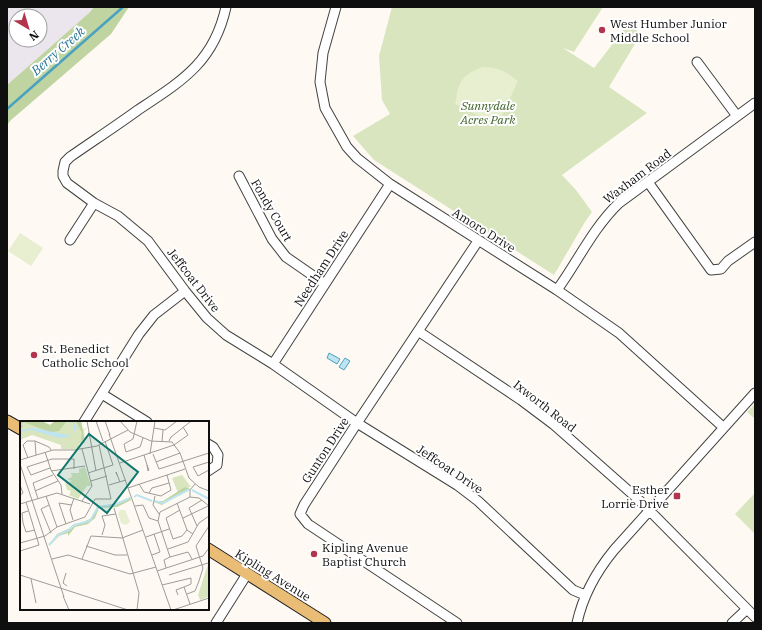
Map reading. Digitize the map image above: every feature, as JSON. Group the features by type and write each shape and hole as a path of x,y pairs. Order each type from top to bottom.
{"main road":[{"path":"7,421 20,428"},
{"name":"Kipling Avenue","path":"209,550 325,623"}],"street":[{"name":"Jeffcoat Drive","path":"226,7 222,25 214,43 201,61 178,83 70,157 65,162 63,173 67,183 74,190 94,203 118,216 148,241 185,291 208,318 226,335 272,364 357,423 457,485 478,501 573,590 585,595"},
{"name":"Amoro Drive","path":"336,7 323,53 320,69 320,82 325,108 347,147 357,158 390,184 557,290 619,334 723,427"},
{"path":"697,62 737,116"},
{"name":"Waxham Road","path":"557,290 607,214 619,203 755,103"},
{"name":"Fondy Court","path":"239,176 272,239 286,257 325,284"},
{"path":"648,182 711,270 721,269 728,261 755,242"},
{"name":"Needham Drive","path":"272,364 390,184"},
{"path":"70,240 94,203"},
{"name":"Gunton Drive","path":"457,623 308,524 300,514 304,505 357,423 478,241"},
{"path":"85,421 139,334 154,315 185,291"},
{"name":"Ixworth Road","path":"418,331 521,400 553,424 649,511"},
{"path":"577,623 585,595 601,566 755,392"},
{"path":"102,394 145,421"},
{"path":"209,445 213,447 218,455 217,465 209,470"},
{"path":"649,511 755,617"},
{"path":"216,623 247,574"},
{"path":"732,623 747,609"}],"shaded area":[{"path":"7,7 94,7 7,85"}],"green space":[{"path":"94,7 129,7 111,34 7,125 7,85"},
{"name":"Sunnydale Acres Park","path":"392,7 603,7 574,52 563,48 594,68 628,24 641,34 609,87 647,113 562,175 576,190 592,212 554,275 374,160 353,136 390,114 382,100 379,56"},
{"path":"483,67 494,68 502,71 518,81 499,122 496,124 455,104 459,84 464,77"},
{"path":"20,233 43,248 31,266 8,251"},
{"path":"755,404 755,419 747,412"},
{"path":"755,493 755,534 735,514"}],"water":[{"path":"329,353 340,359 337,364 327,358"},
{"path":"345,358 350,361 344,370 339,367"}],"waterway":[{"name":"Berry Creek","path":"7,109 123,7"}],"place":[{"name":"West Humber Junior Middle School","path":"602,30"},
{"name":"St. Benedict Catholic School","path":"34,355"},
{"name":"Esther Lorrie Drive","path":"677,496"},
{"name":"Kipling Avenue Baptist Church","path":"314,554"}]}
